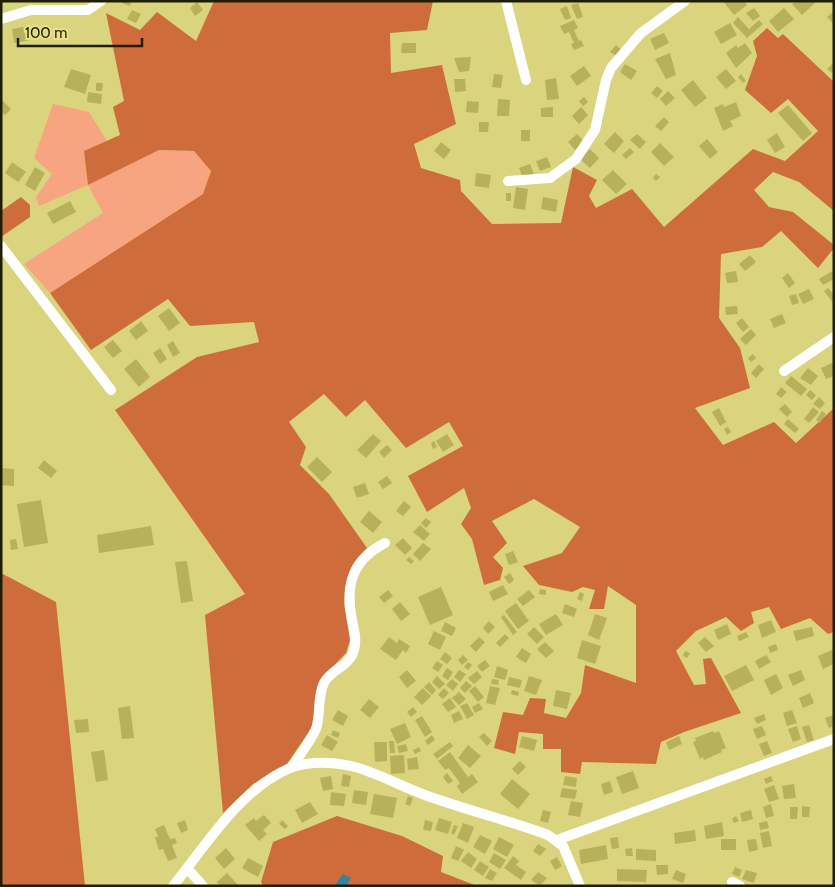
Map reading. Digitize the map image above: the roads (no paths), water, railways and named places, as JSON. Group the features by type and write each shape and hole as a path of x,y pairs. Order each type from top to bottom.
{"street":[{"path":"1,19 31,10 88,10 101,1"},
{"path":"506,1 526,80"},
{"path":"508,181 550,178 576,159 595,130 606,80 611,68 641,33 685,1"},
{"path":"1,246 111,390"},
{"path":"784,371 834,337"},
{"path":"291,768 316,729 324,683 345,664 354,652 356,642 349,605 349,590 356,568 361,559 385,543"},
{"path":"557,840 834,739"},
{"path":"173,886 230,815 254,792 291,768 313,763 351,766 424,795 537,831 557,840 568,855 580,886"},
{"path":"187,868 203,886"}],"water":[{"path":"343,874 351,878 346,886 334,886"}]}
